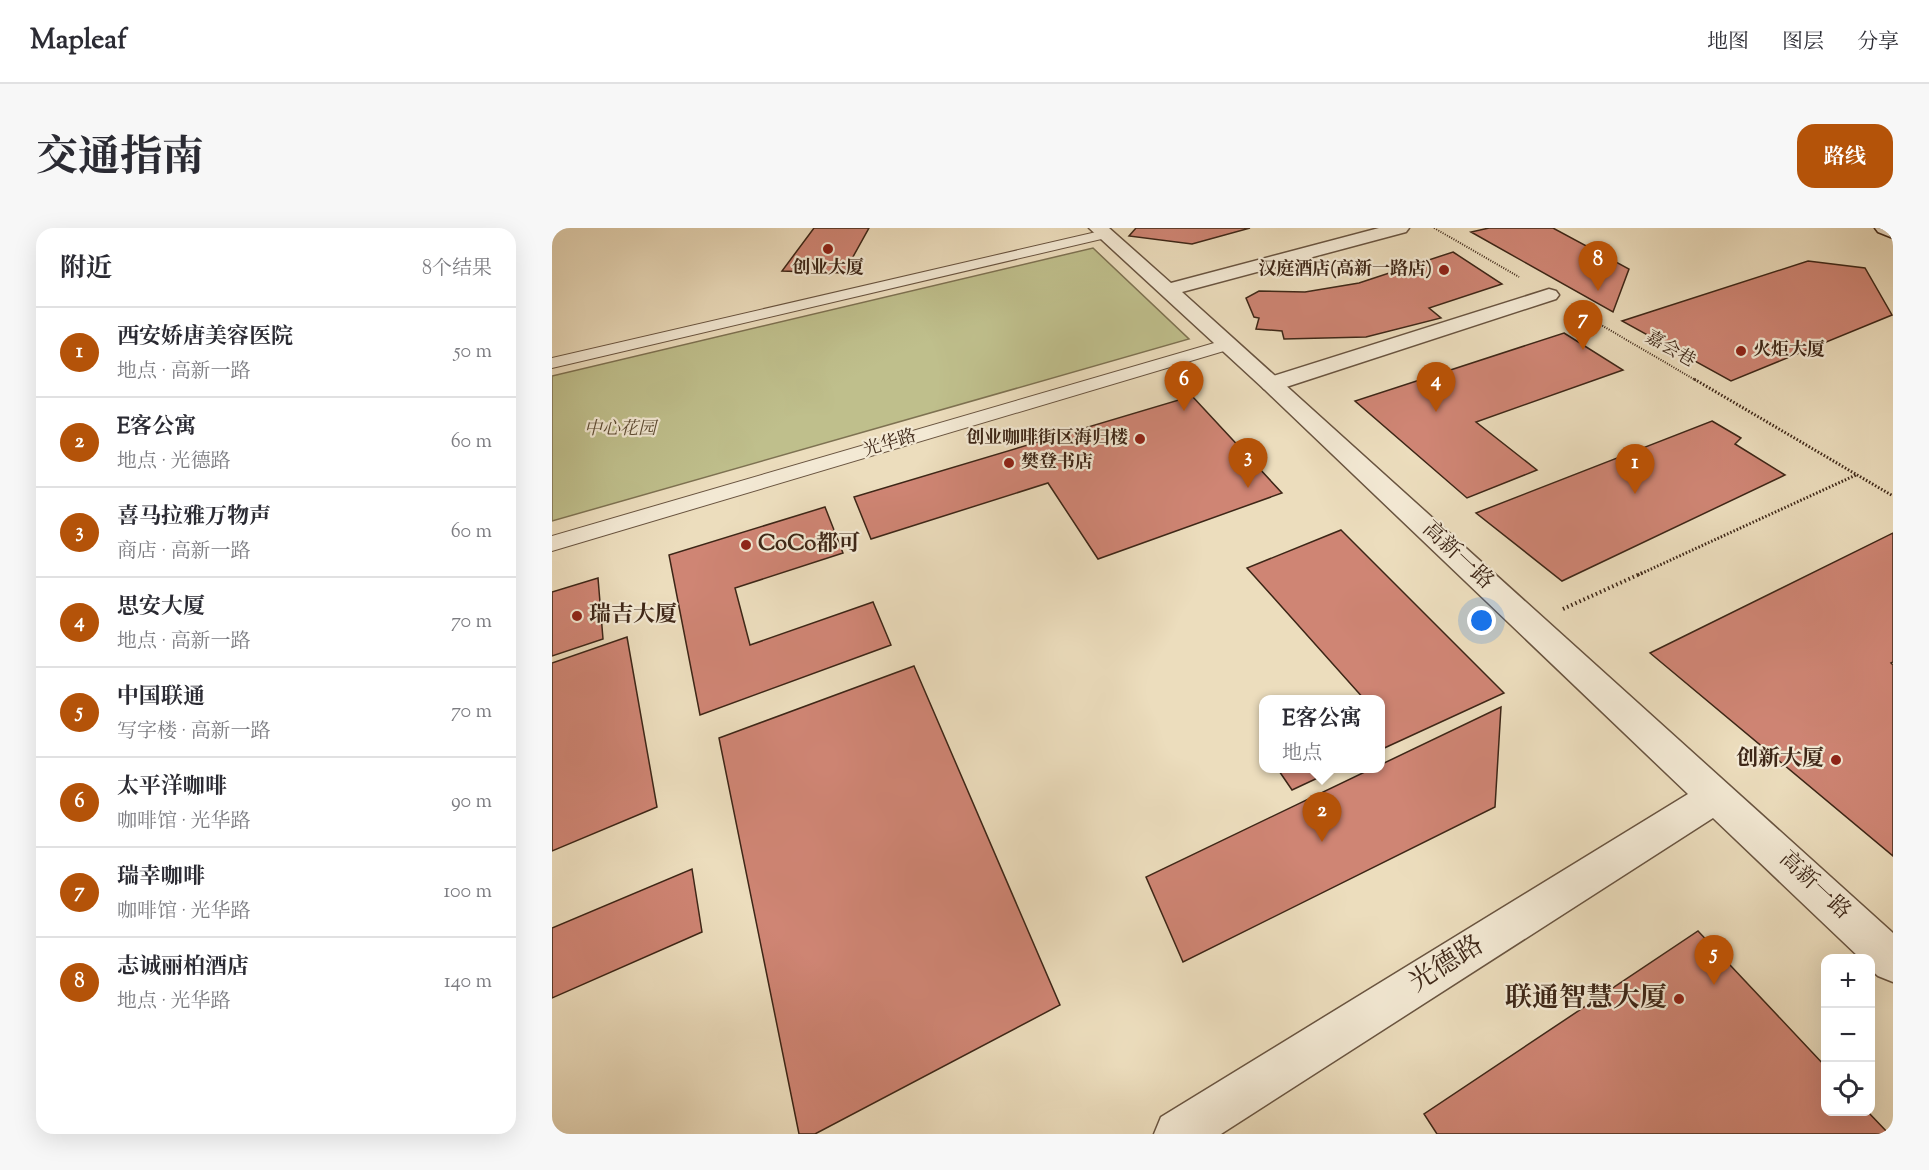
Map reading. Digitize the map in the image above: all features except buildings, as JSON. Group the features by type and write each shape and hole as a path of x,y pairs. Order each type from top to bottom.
{"street":[{"path":"1162,284 1354,228"},
{"path":"1162,284 1400,228"},
{"path":"1884,228 1893,232"},
{"path":"552,363 1101,231"},
{"name":"高新一路","path":"1101,231 1272,384 1893,961"},
{"path":"1272,384 1549,295"},
{"name":"光华路","path":"552,544 1228,344"},
{"name":"光德路","path":"1178,1134 1716,796"}],"path":[{"name":"嘉会巷","path":"1434,228 1893,496"},
{"path":"1529,624 1857,474"}],"green space":[{"name":"中心花园","path":"1093,248 1189,339 552,521 552,376"}],"place":[{"name":"创业大厦","path":"828,249"},
{"name":"汉庭酒店(高新一路店)","path":"1444,270"},
{"name":"志诚丽柏酒店","path":"1598,291"},
{"name":"瑞幸咖啡","path":"1583,350"},
{"name":"火炬大厦","path":"1741,351"},
{"name":"太平洋咖啡","path":"1184,411"},
{"name":"思安大厦","path":"1436,412"},
{"name":"创业咖啡街区海归楼","path":"1140,439"},
{"name":"樊登书店","path":"1009,463"},
{"name":"喜马拉雅万物声","path":"1248,488"},
{"name":"西安娇唐美容医院","path":"1635,494"},
{"name":"CoCo都可","path":"746,545"},
{"name":"瑞吉大厦","path":"577,616"},
{"name":"创新大厦","path":"1836,760"},
{"name":"E客公寓","path":"1322,842"},
{"name":"中国联通","path":"1714,985"},
{"name":"联通智慧大厦","path":"1679,999"}]}
